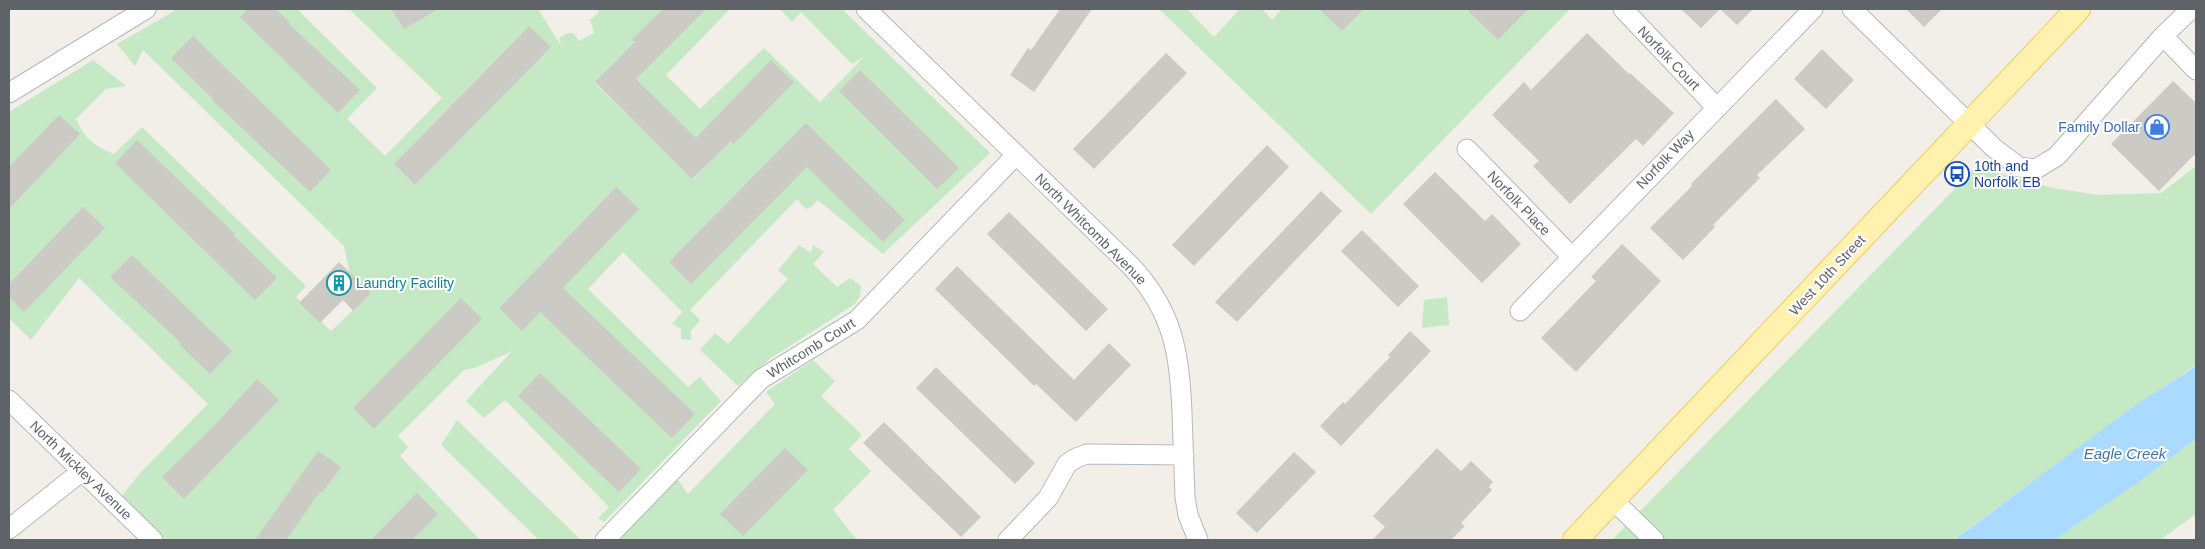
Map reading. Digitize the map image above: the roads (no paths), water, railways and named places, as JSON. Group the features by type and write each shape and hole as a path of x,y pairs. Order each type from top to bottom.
{"main road":[{"name":"West 10th Street","path":"1575,540 2078,9"}],"street":[{"path":"9,93 146,9"},
{"name":"North Whitcomb Avenue","path":"866,9 1131,266 1157,299 1171,330 1178,354 1181,379 1185,497 1188,515 1198,540"},
{"name":"Norfolk Court","path":"1623,9 1716,107"},
{"name":"Norfolk Way","path":"1520,311 1813,9"},
{"path":"1852,9 1971,123 1994,148 2019,167 2036,169 2057,156 2163,36 2191,9"},
{"path":"2163,36 2195,65"},
{"name":"Norfolk Place","path":"1466,149 1572,257"},
{"name":"Whitcomb Court","path":"605,540 761,379 857,320 1016,155"},
{"name":"North Mickley Avenue","path":"9,400 153,540"},
{"path":"1008,540 1048,498 1068,464 1076,458 1087,454 1184,455"},
{"path":"9,529 82,471"},
{"path":"1613,500 1654,540"}],"water":[{"name":"Eagle Creek","path":"2196,366 2196,439 2139,482 2054,540 1954,540 2130,409"}],"place":[{"name":"Family Dollar","path":"2157,127"},
{"name":"10th and Norfolk EB","path":"1957,174"},
{"name":"Laundry Facility","path":"339,283"}]}
